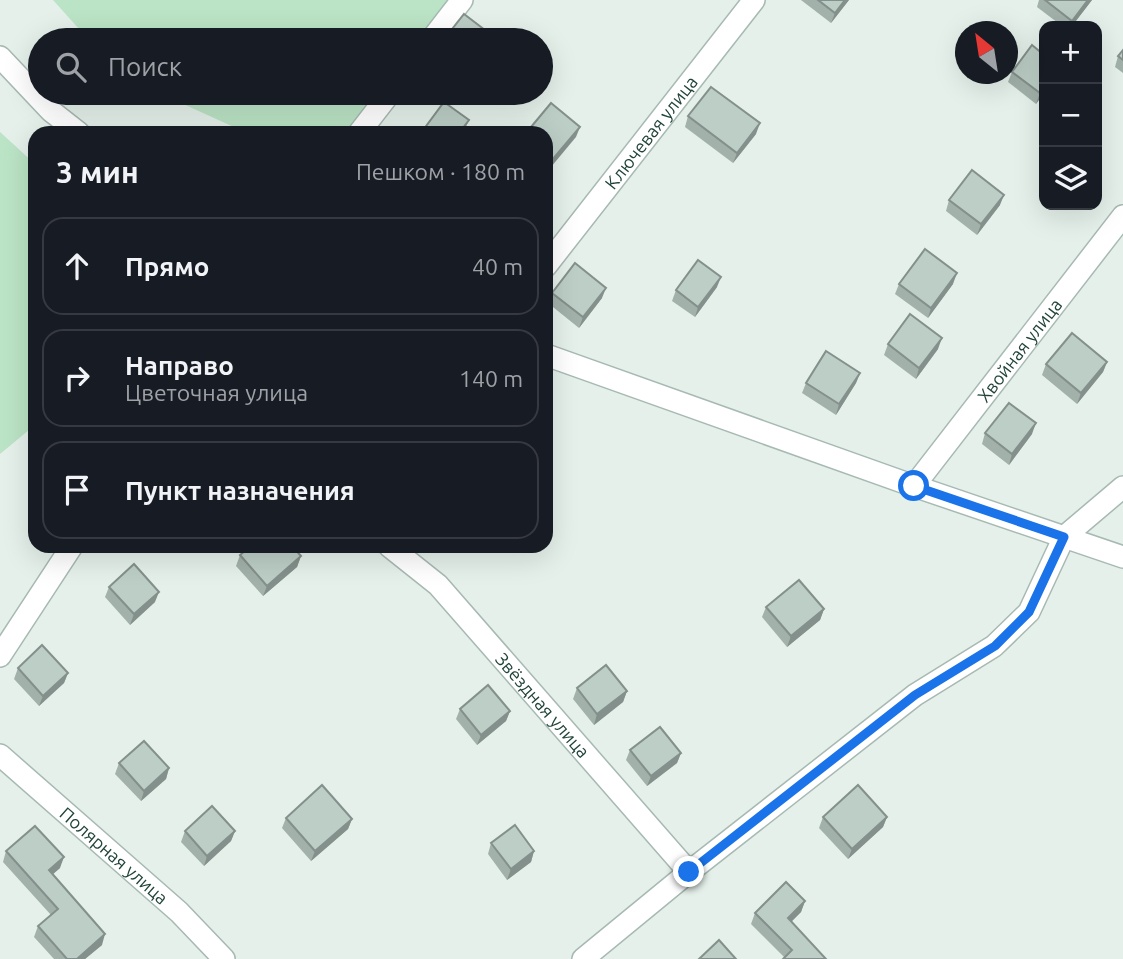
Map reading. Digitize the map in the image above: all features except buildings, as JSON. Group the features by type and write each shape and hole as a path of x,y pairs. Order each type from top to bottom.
{"street":[{"path":"440,28 462,0"},
{"name":"Ключевая улица","path":"553,257 754,0"},
{"path":"0,57 28,87"},
{"path":"45,105 70,126"},
{"path":"364,126 381,105"},
{"name":"Хвойная улица","path":"914,486 1123,216"},
{"path":"553,357 1123,557"},
{"path":"583,959 689,872 915,695 995,646 1029,612 1064,537 1123,487"},
{"path":"0,656 67,553"},
{"name":"Звёздная улица","path":"398,553 438,584 689,872"},
{"name":"Полярная улица","path":"0,755 179,912 224,959"}],"green space":[{"path":"53,0 466,0 446,28 78,28"},
{"path":"185,105 391,105 376,126 232,126"},
{"path":"0,132 28,158 28,431 0,454"}],"route":[{"path":"689,872 915,695 995,646 1029,612 1064,537 914,486"}]}
